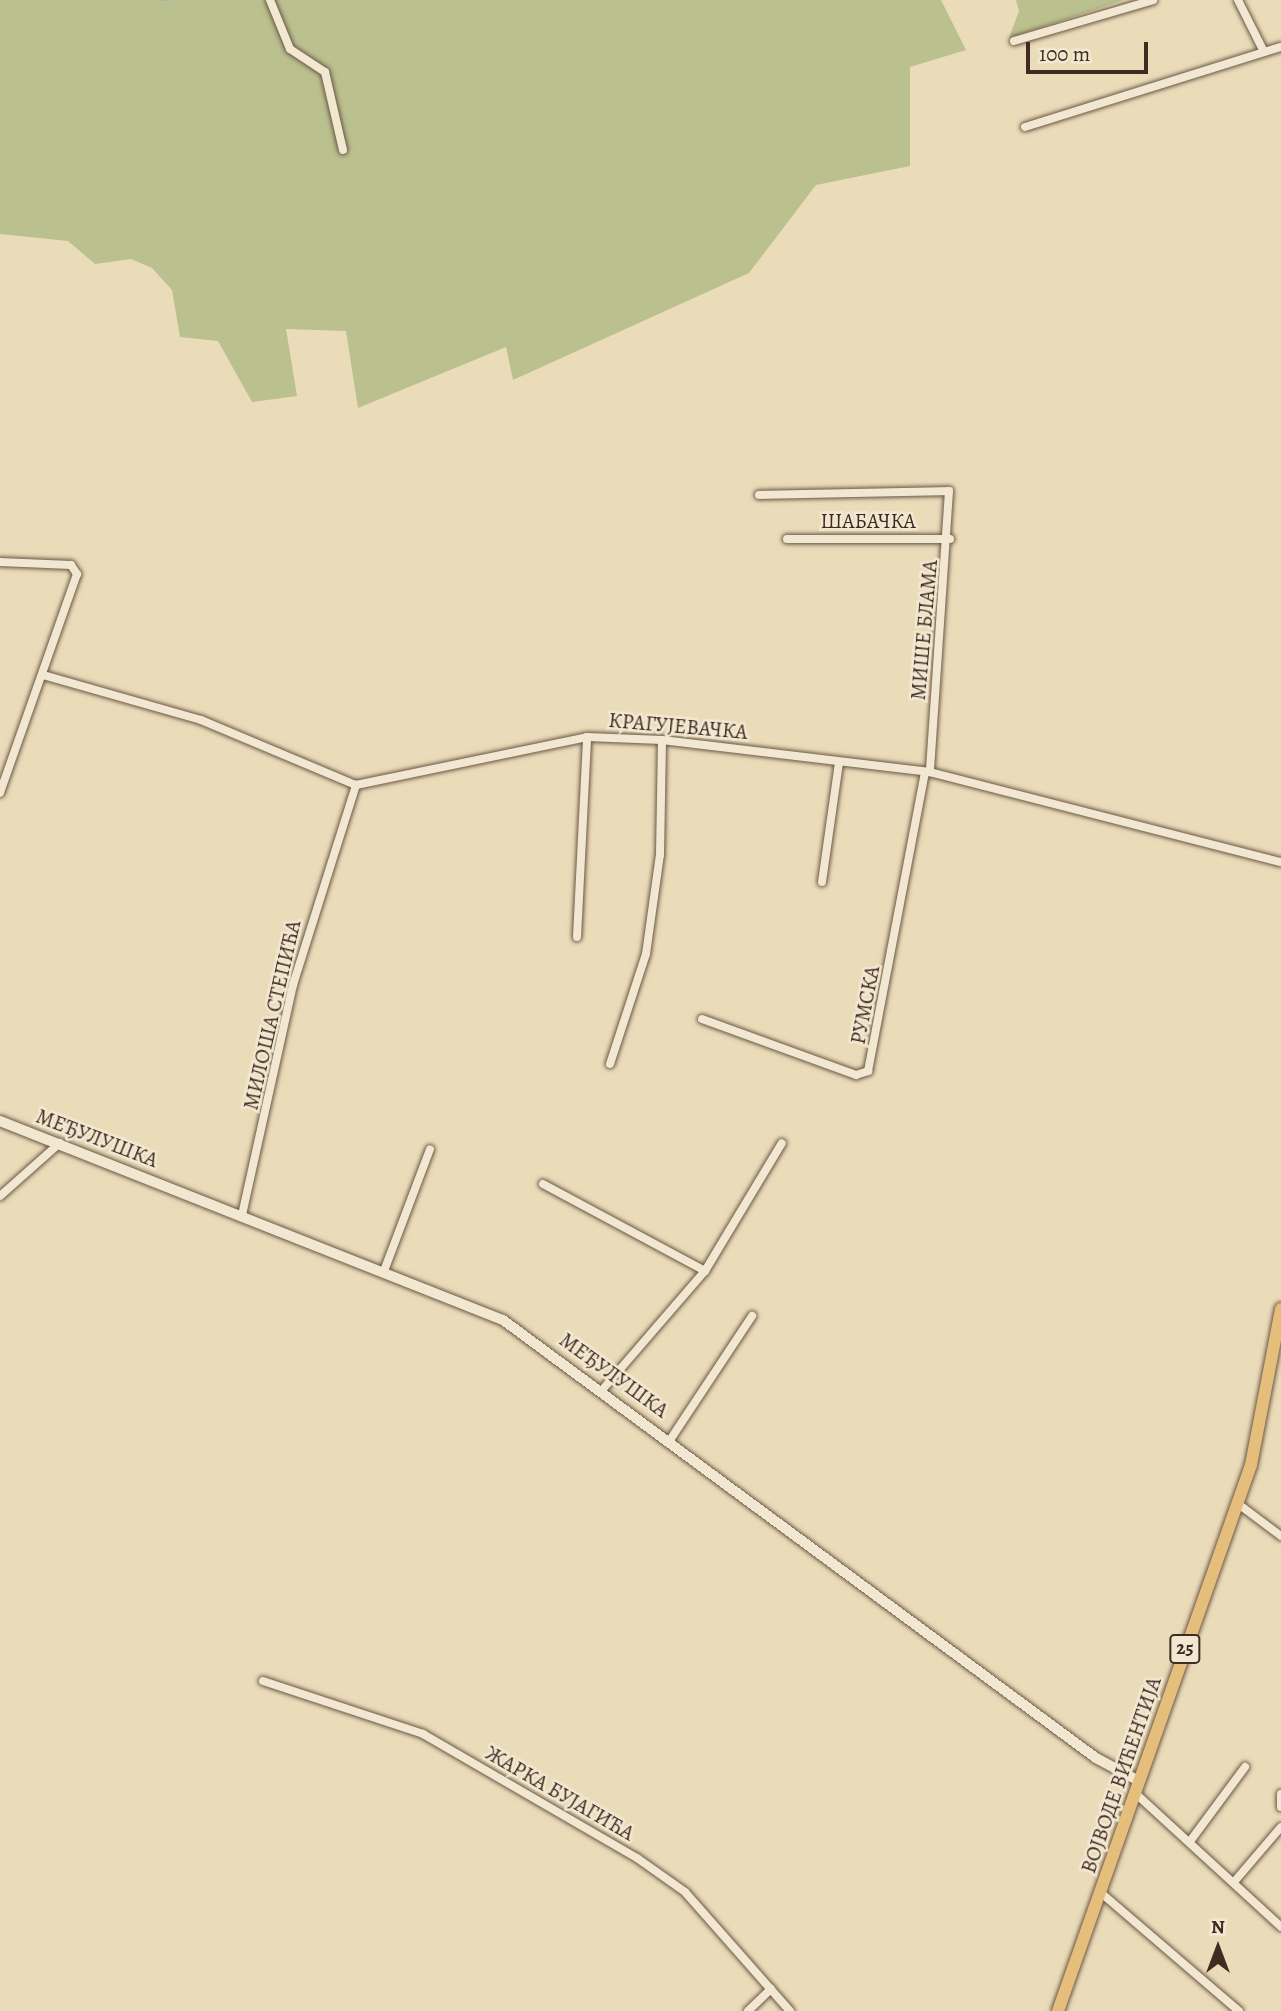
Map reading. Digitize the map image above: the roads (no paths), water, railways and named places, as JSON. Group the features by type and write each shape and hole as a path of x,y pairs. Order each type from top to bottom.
{"main road":[{"name":"ВОЈВОДЕ ВИЋЕНТИЈА","path":"1058,2011 1259,1436 1281,1309"}],"street":[{"path":"270,0 290,49 325,72 343,150"},
{"path":"1014,41 1153,0"},
{"path":"1238,0 1264,52"},
{"path":"1026,127 1281,47"},
{"name":"МИШЕ БЛАМА","path":"759,495 949,491 950,539 928,772"},
{"name":"ШАБАЧКА","path":"787,539 950,539"},
{"path":"0,562 76,570 43,675 0,793"},
{"path":"43,675 201,720 356,785"},
{"path":"577,937 587,737"},
{"name":"КРАГУЈЕВАЧКА","path":"356,785 587,737 662,740 839,764 928,772 1281,862"},
{"path":"610,1064 646,954 660,855 662,740"},
{"path":"822,882 839,764"},
{"name":"РУМСКА","path":"702,1019 856,1075 868,1071 928,772"},
{"name":"МИЛОША СТЕПИЋА","path":"242,1215 293,985 356,785"},
{"name":"МЕЂУЛУШКА","path":"0,1121 503,1320 603,1390 1137,1787"},
{"path":"0,1196 60,1143"},
{"path":"603,1390 705,1271 782,1143"},
{"path":"384,1271 430,1149"},
{"path":"543,1184 705,1271"},
{"path":"670,1440 752,1316"},
{"path":"1237,1503 1281,1536"},
{"name":"ЖАРКА БУЈАГИЋА","path":"263,1681 423,1734 637,1858 685,1892 790,2011"},
{"path":"1191,1840 1245,1767"},
{"path":"1137,1787 1281,1927"},
{"path":"1281,1794 1281,1807"},
{"path":"1234,1882 1281,1827"},
{"path":"1100,1892 1239,2011"},
{"path":"748,2011 771,1989"}],"waterway":[{"path":"162,0 169,0"}]}
